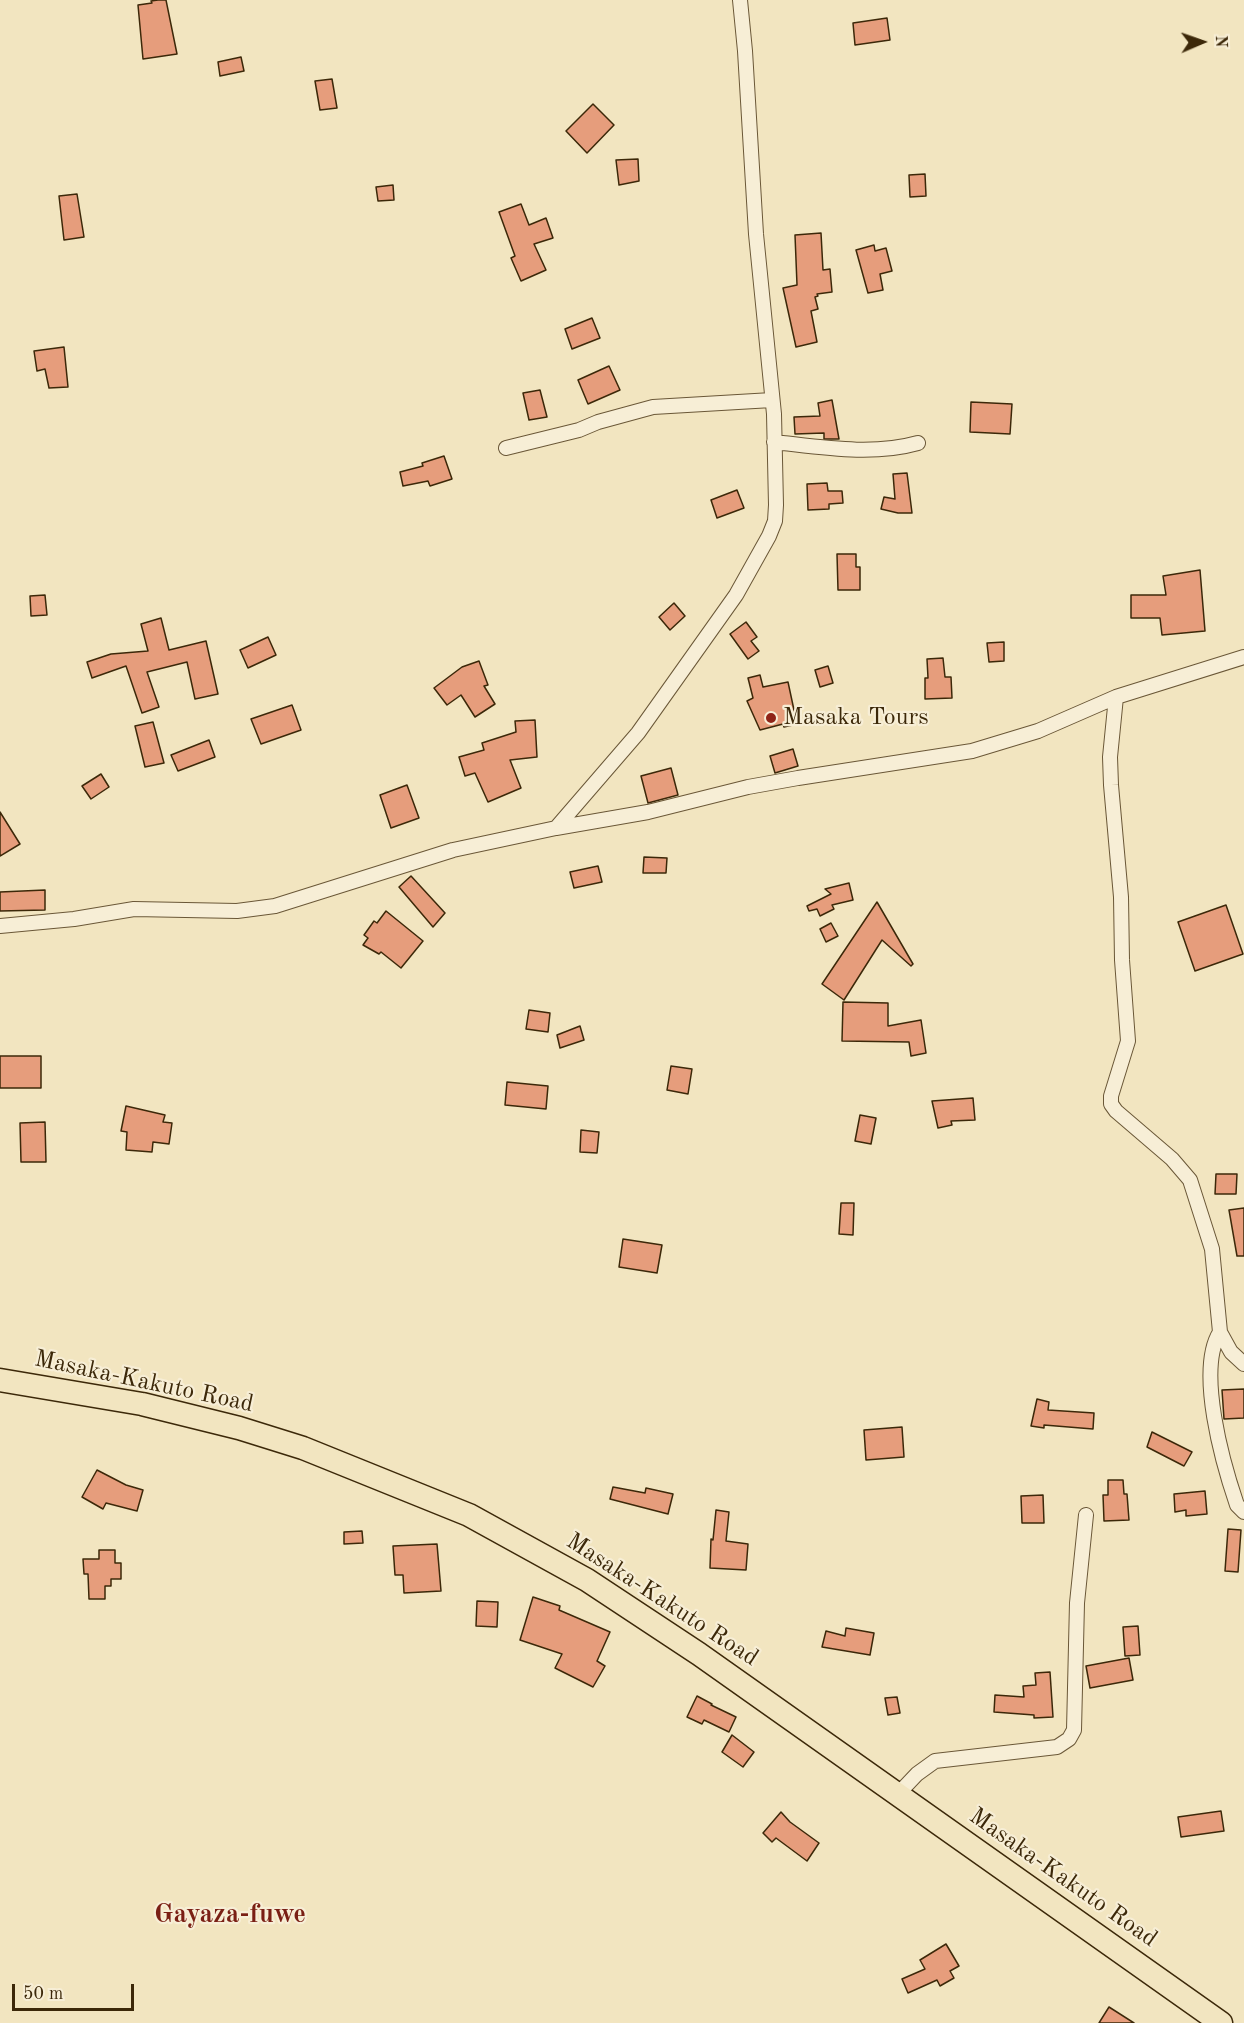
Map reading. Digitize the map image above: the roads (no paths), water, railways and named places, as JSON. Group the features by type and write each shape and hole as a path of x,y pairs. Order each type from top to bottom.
{"highway":[{"name":"Masaka-Kakuto Road","path":"0,1380 142,1404 239,1428 303,1448 469,1515 587,1580 699,1654 1221,2023"}],"street":[{"path":"556,828 638,733 736,595 775,521 772,400 756,234 740,0"},
{"path":"506,448 579,430 598,422 653,407 772,400"},
{"path":"774,442 828,448 871,449 904,447 918,443"},
{"path":"0,926 75,919 134,909 237,911 275,906 453,850 556,828 648,812 798,778 972,751 1038,731 1116,697 1244,657"},
{"path":"1116,697 1110,757 1121,897 1128,1041 1111,1096 1111,1104 1116,1111 1172,1159 1190,1180 1212,1249 1220,1332 1231,1352 1244,1364"},
{"path":"1220,1332 1215,1341 1211,1362 1217,1439 1237,1505 1244,1512"},
{"path":"898,1794 917,1774 934,1761 1057,1747 1070,1739 1074,1730 1077,1603 1086,1515"}],"place":[{"name":"Masaka Tours","path":"771,718"}],"district":[{"name":"Gayaza-fuwe","path":"230,1915"}]}
